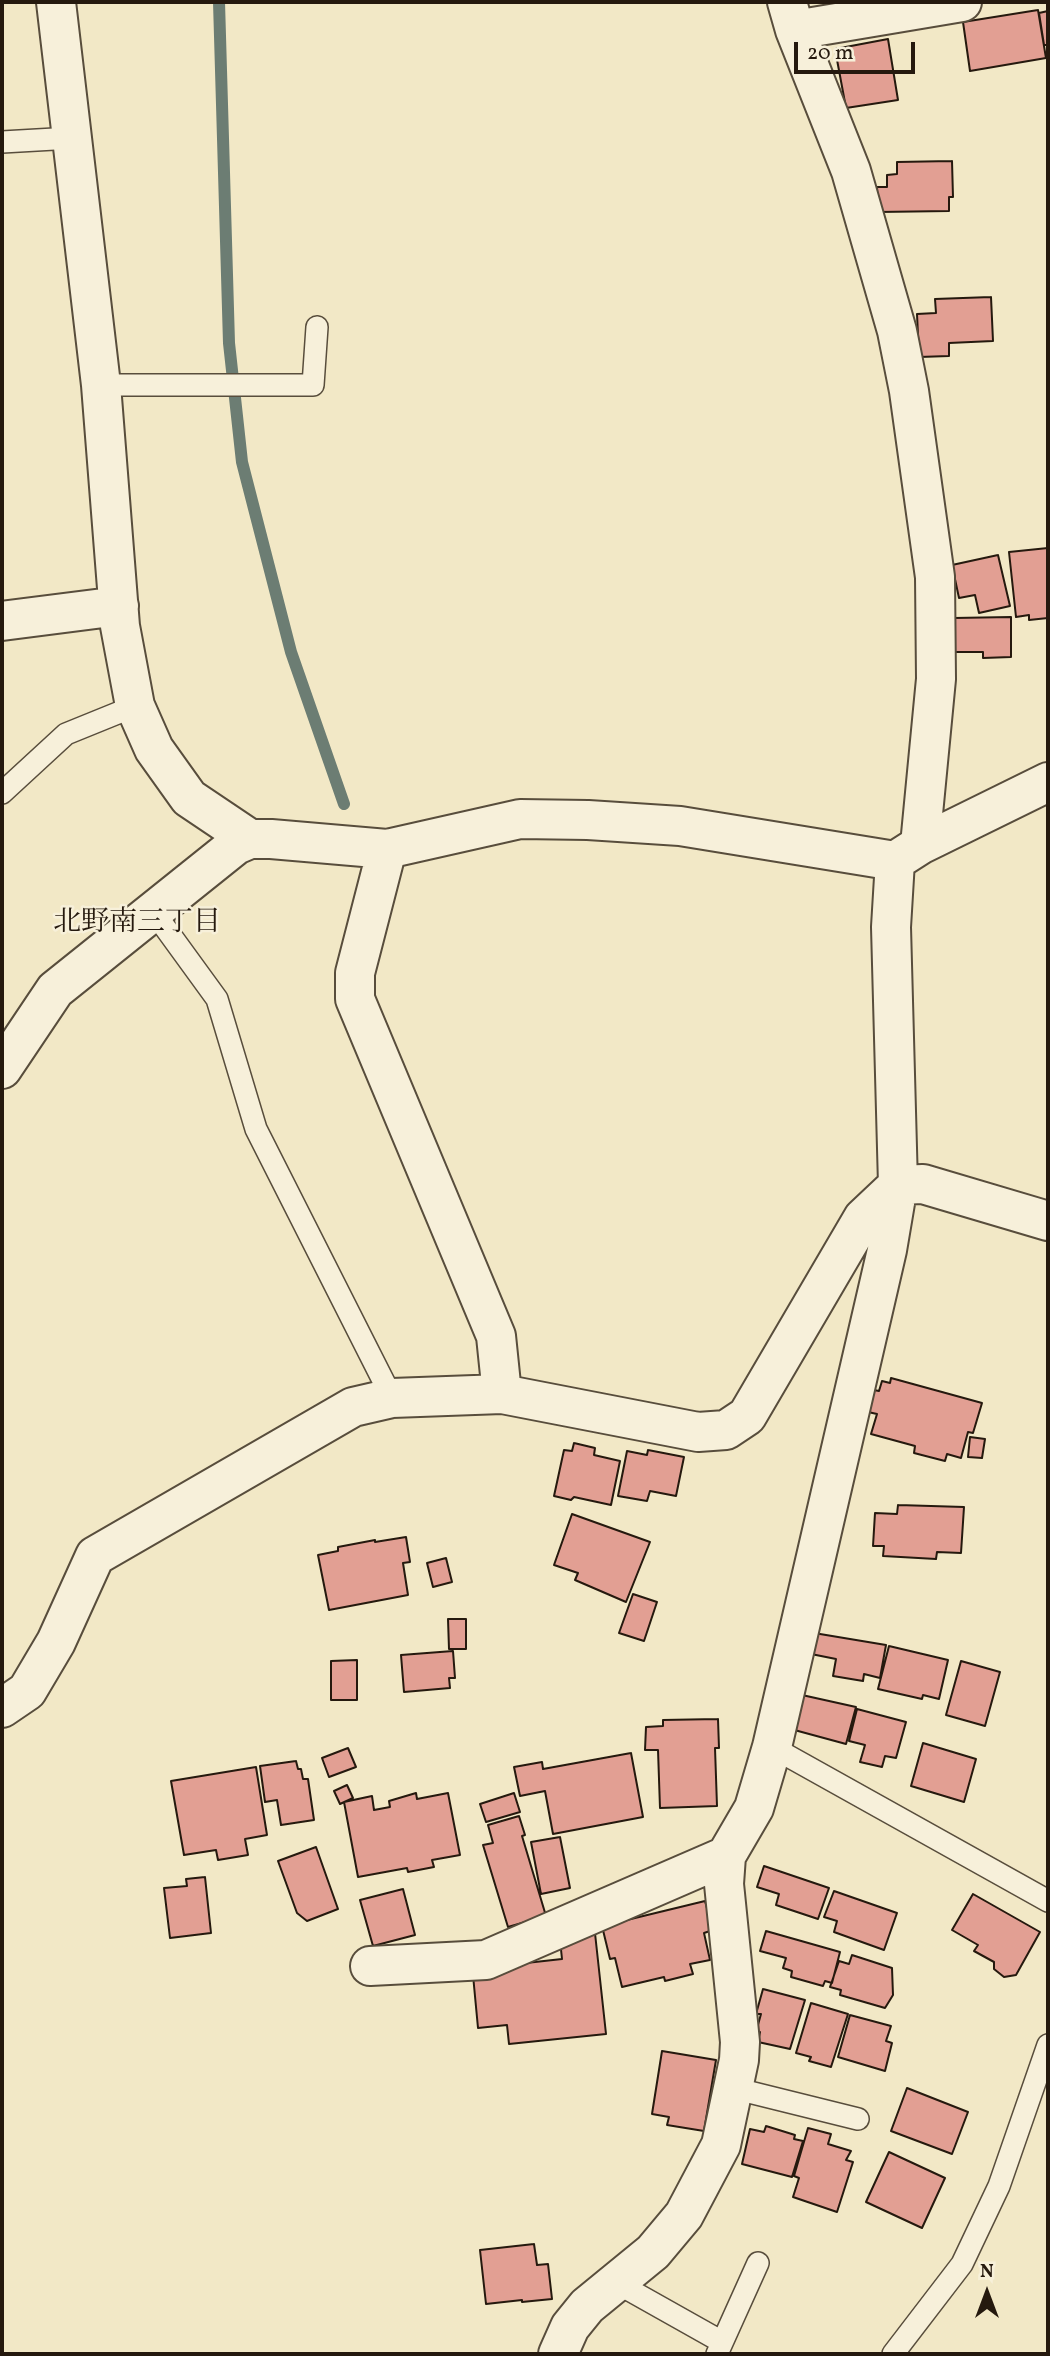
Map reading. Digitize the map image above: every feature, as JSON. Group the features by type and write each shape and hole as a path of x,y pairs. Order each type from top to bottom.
{"street":[{"path":"56,2 101,385 120,626 135,706 155,749 189,798 250,839"},
{"path":"558,2354 570,2327 586,2306 653,2252 684,2215 721,2146 740,2060 724,1884 726,1856 754,1808 772,1747 884,1264 898,1185 891,928 908,853 936,679 935,577 909,391 897,331 851,171 791,16 962,2"},
{"path":"2,621 119,606"},
{"path":"2,1069 55,990 236,845 250,839 387,849 520,819 588,820 680,827 908,853 1048,782"},
{"path":"387,849 355,972 355,999 496,1336 502,1394"},
{"path":"2,1708 27,1690 56,1642 95,1556 354,1406 392,1398 502,1394 698,1432 726,1430 747,1416 863,1218 898,1185 923,1185 1048,1221"},
{"path":"370,1966 486,1960 726,1856"}],"lane":[{"path":"2,142 72,138"},
{"path":"101,385 313,385 317,327"},
{"path":"2,793 66,734 135,706"},
{"path":"153,911 217,999 256,1129 392,1398"},
{"path":"772,1747 1048,1901"},
{"path":"893,2354 962,2264 999,2186 1048,2045"},
{"path":"733,2088 858,2119"},
{"path":"617,2283 719,2348 758,2263"}],"building":[{"path":"1038,10 1046,58 970,71 963,22"},
{"path":"1048,11 1048,45 1044,45 1039,13"},
{"path":"888,39 898,100 846,108 835,49"},
{"path":"952,161 953,197 949,197 949,211 878,212 877,187 887,187 887,175 897,174 897,162"},
{"path":"991,297 993,341 949,343 949,356 919,357 917,314 936,313 935,299"},
{"path":"1048,548 1048,618 1029,620 1029,615 1016,617 1009,552"},
{"path":"998,555 1010,606 979,613 975,595 959,598 952,565"},
{"path":"1011,617 1011,657 983,658 983,652 951,652 954,618"},
{"path":"891,1378 982,1403 973,1433 968,1432 961,1458 947,1454 945,1461 914,1453 915,1446 871,1434 877,1414 868,1412 874,1390 879,1391 882,1381 890,1383"},
{"path":"970,1437 985,1439 982,1458 968,1457"},
{"path":"574,1443 595,1448 594,1455 620,1461 611,1505 574,1497 571,1500 554,1496 564,1450 572,1451"},
{"path":"648,1450 684,1457 676,1496 650,1491 647,1501 618,1496 627,1451 647,1455"},
{"path":"898,1505 964,1507 961,1553 937,1552 936,1559 883,1556 884,1546 873,1546 875,1513 897,1514"},
{"path":"572,1514 650,1542 626,1602 575,1580 578,1573 554,1565"},
{"path":"406,1537 410,1562 403,1563 408,1595 329,1610 318,1555 338,1551 338,1547"},
{"path":"446,1558 452,1582 433,1587 427,1563"},
{"path":"633,1594 657,1602 644,1641 619,1633"},
{"path":"448,1619 466,1619 466,1649 449,1649"},
{"path":"814,1633 886,1645 880,1678 864,1674 863,1681 833,1676 836,1659 811,1654"},
{"path":"889,1646 948,1660 939,1699 923,1695 922,1699 878,1689"},
{"path":"453,1651 455,1678 449,1678 450,1688 404,1692 401,1655"},
{"path":"357,1660 357,1700 331,1700 331,1661"},
{"path":"961,1661 1000,1672 985,1726 946,1715"},
{"path":"802,1695 856,1707 846,1744 787,1728"},
{"path":"857,1709 906,1722 896,1758 885,1756 882,1767 860,1762 865,1745 849,1741"},
{"path":"718,1719 719,1748 715,1748 717,1806 660,1808 658,1750 645,1750 646,1727 663,1726 663,1720"},
{"path":"923,1743 976,1759 964,1802 911,1786"},
{"path":"348,1748 356,1767 329,1777 322,1758"},
{"path":"631,1753 643,1817 553,1834 545,1791 520,1796 514,1767 542,1762 543,1769"},
{"path":"296,1761 303,1779 308,1779 314,1820 281,1825 277,1800 265,1802 260,1766"},
{"path":"256,1767 267,1835 245,1839 248,1855 218,1860 216,1850 184,1855 171,1781"},
{"path":"347,1785 353,1798 340,1804 334,1791"},
{"path":"416,1793 417,1799 448,1793 460,1855 432,1860 434,1867 408,1872 407,1868 358,1877 344,1802 372,1796 374,1810 390,1807 389,1801"},
{"path":"514,1793 520,1812 486,1822 480,1804"},
{"path":"519,1816 525,1835 522,1836 546,1916 508,1927 483,1845 493,1843 488,1825"},
{"path":"560,1837 570,1888 541,1894 531,1842"},
{"path":"316,1847 338,1909 307,1921 297,1913 278,1861"},
{"path":"764,1866 829,1888 818,1919 776,1905 779,1894 757,1887"},
{"path":"205,1877 211,1933 170,1938 164,1888 187,1886 186,1879"},
{"path":"403,1889 415,1935 373,1946 360,1900"},
{"path":"834,1891 897,1913 884,1950 834,1932 837,1921 824,1917"},
{"path":"973,1894 1040,1932 1016,1975 1004,1977 994,1969 994,1962 974,1951 978,1945 952,1930"},
{"path":"705,1901 713,1930 704,1933 710,1960 690,1964 693,1974 665,1981 664,1977 622,1987 615,1958 610,1959 602,1926"},
{"path":"594,1924 606,2034 509,2044 507,2025 478,2028 473,1975 499,1966 562,1959 560,1940"},
{"path":"766,1931 840,1952 832,1983 825,1981 823,1986 791,1977 792,1971 783,1968 786,1958 760,1951"},
{"path":"852,1955 892,1968 893,1995 885,2008 840,1995 841,1990 830,1987 839,1961 849,1964"},
{"path":"763,1989 805,2000 790,2049 758,2042 760,2032 756,2032 761,2014 756,2014"},
{"path":"811,2003 848,2014 831,2067 809,2061 811,2057 796,2053"},
{"path":"850,2015 891,2026 886,2041 892,2043 885,2071 838,2057"},
{"path":"662,2051 716,2060 704,2131 667,2125 669,2117 652,2114"},
{"path":"907,2088 968,2112 952,2154 891,2131"},
{"path":"766,2126 795,2135 794,2139 803,2141 792,2177 742,2164 750,2129 764,2132"},
{"path":"808,2128 831,2134 828,2144 851,2151 846,2160 853,2162 837,2212 793,2197 799,2178 794,2176"},
{"path":"889,2152 945,2178 922,2228 866,2202"},
{"path":"534,2244 537,2265 548,2264 552,2299 486,2304 480,2250"}],"waterway":[{"path":"219,2 229,343 242,462 291,652 344,804"}],"district":[{"name":"北野南三丁目","path":"137,925"}]}
